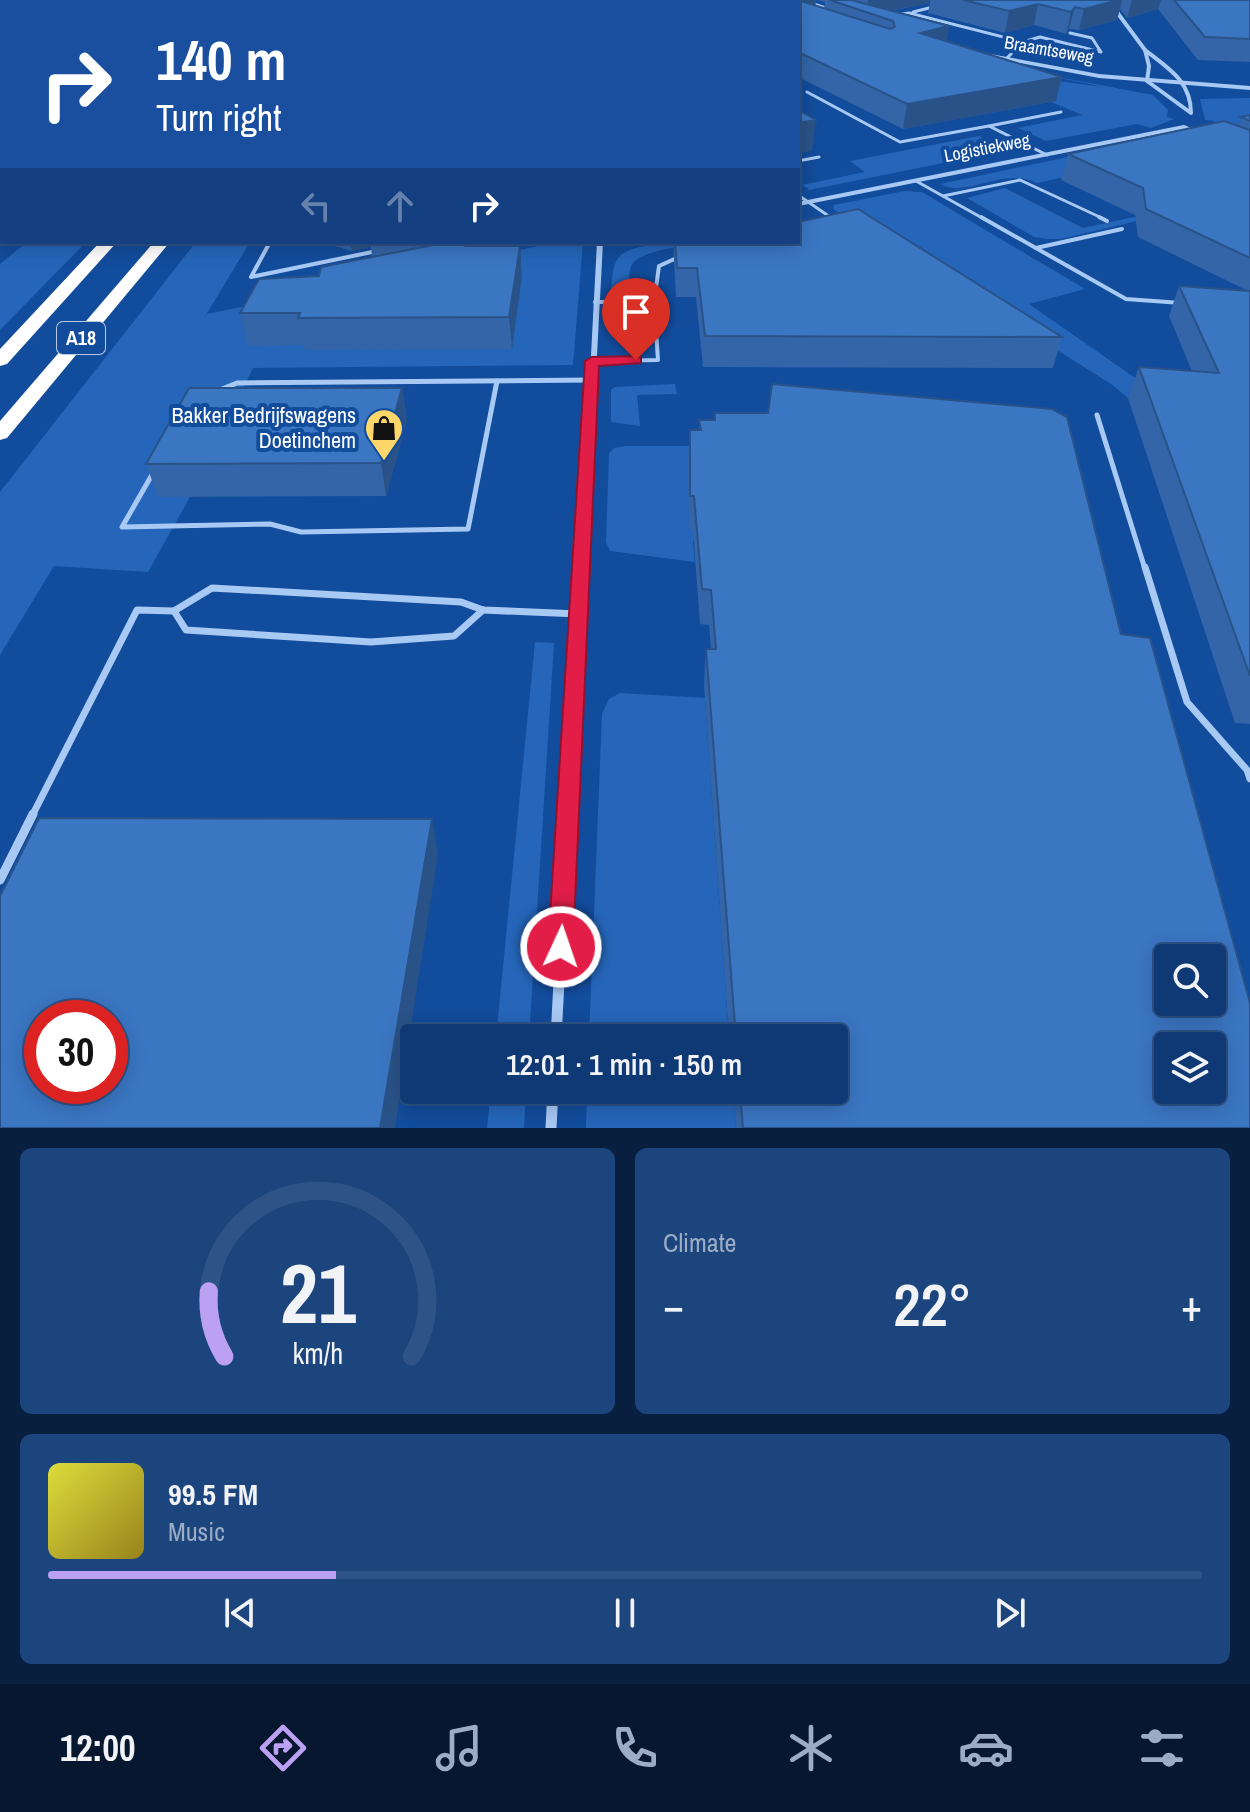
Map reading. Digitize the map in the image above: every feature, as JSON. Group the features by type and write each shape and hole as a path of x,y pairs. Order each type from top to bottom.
{"highway":[{"name":"A18","path":"0,360 107,244"},
{"name":"A18","path":"0,434 160,244"}],"street":[{"path":"801,0 852,16"},
{"path":"1108,0 1145,50 1188,85 1193,98 1192,121 1184,127 1204,136"},
{"path":"826,14 840,13"},
{"path":"1145,50 1149,66 1147,81 1191,113"},
{"name":"Braamtseweg","path":"972,52 1147,81 1250,88"},
{"name":"Logistiekweg","path":"800,204 1184,127"},
{"path":"557,1024 600,244"},
{"path":"551,1128 552,1104"}],"lane":[{"path":"895,15 945,5"},
{"path":"909,13 1023,42"},
{"path":"1006,59 1023,42 1040,37 1101,52 1092,38 1070,33"},
{"path":"807,92 900,142 1061,112"},
{"path":"989,126 1047,155"},
{"path":"800,161 819,157"},
{"path":"943,196 1020,180 1107,221"},
{"path":"916,181 1126,299 1188,304"},
{"path":"800,196 842,225"},
{"path":"1036,248 1122,229"},
{"path":"269,244 251,277 389,248"},
{"path":"592,361 658,360 654,302 659,266 684,255"},
{"path":"595,302 654,302"},
{"path":"208,395 237,383 591,380"},
{"path":"158,464 122,527 270,524 301,532 468,529 497,381"},
{"path":"1097,415 1187,702 1247,770 1250,779"},
{"path":"0,880 137,610 174,611 212,588 446,601 483,610 579,614"},
{"path":"174,611 186,630 371,642 454,636 483,610"}],"shaded area":[{"path":"1016,69 1153,95 1168,110 1167,117 1174,119 1151,128 1137,124 1046,141 1018,128 1082,115 1044,99 1027,77 1104,87"},
{"path":"1250,98 1250,122 1215,130 1212,126 1214,121 1205,120 1200,99"},
{"path":"979,136 1008,150 804,191 809,189 802,185 865,172 850,161"},
{"path":"1167,136 1158,157 1037,183 1011,178 962,188 940,184"},
{"path":"1005,188 1083,228 1134,217 1141,220 1061,239 1034,237 967,198"},
{"path":"904,191 922,192 1085,289 1029,304 1144,384 1250,409 1128,398 1111,384 833,209 834,205"},
{"path":"25,244 84,244 0,330 0,264"},
{"path":"194,244 249,244 203,320 207,314 548,244 583,244 573,365 253,368 190,497 148,572 54,566 0,655 0,492"},
{"path":"654,244 693,244 643,256 631,266 630,298 611,294 617,260 622,254"},
{"path":"675,384 677,394 637,395 640,426 611,422 611,390 615,387"},
{"path":"713,446 689,530 699,530 693,542 695,562 610,551 606,542 609,453 614,448"},
{"path":"535,642 554,643 530,1024 497,1024"},
{"path":"620,693 705,698 728,1024 590,1024 602,714 609,699"},
{"path":"490,1104 525,1104 524,1128 487,1128"},
{"path":"587,1104 734,1104 736,1128 586,1128"}],"building":[{"path":"830,0 851,0 949,26 920,33 1062,77 907,104 800,53 800,1 890,29 895,27 893,21"},
{"path":"963,0 1119,0 1084,9 1075,7 1071,12 1038,4 1009,11"},
{"path":"1174,0 1250,0 1250,39 1205,37"},
{"path":"800,111 816,120 800,123"},
{"path":"1224,121 1250,130 1250,258 1146,209 1143,188 1068,154"},
{"path":"858,209 1062,337 705,336 697,268 677,268 675,244 800,244 800,222"},
{"path":"429,244 520,246 509,317 298,318 300,313 240,313 259,279 319,276 321,267 433,245"},
{"path":"1179,286 1250,291 1250,676 1139,367 1219,373"},
{"path":"772,384 1052,409 1067,417 1121,634 1150,638 1250,1003 1250,1128 743,1128 741,1104 848,1104 848,1024 735,1024 706,649 716,649 711,590 702,589 694,496 690,496 690,430 701,430 699,420 715,420 715,413 768,413"},
{"path":"189,388 402,388 381,463 146,464"},
{"path":"39,818 432,819 380,1128 0,1128 0,896"}],"place":[{"name":"Bakker Bedrijfswagens Doetinchem","path":"384,462"}],"route":[{"path":"561,947 592,361 636,360"}]}
